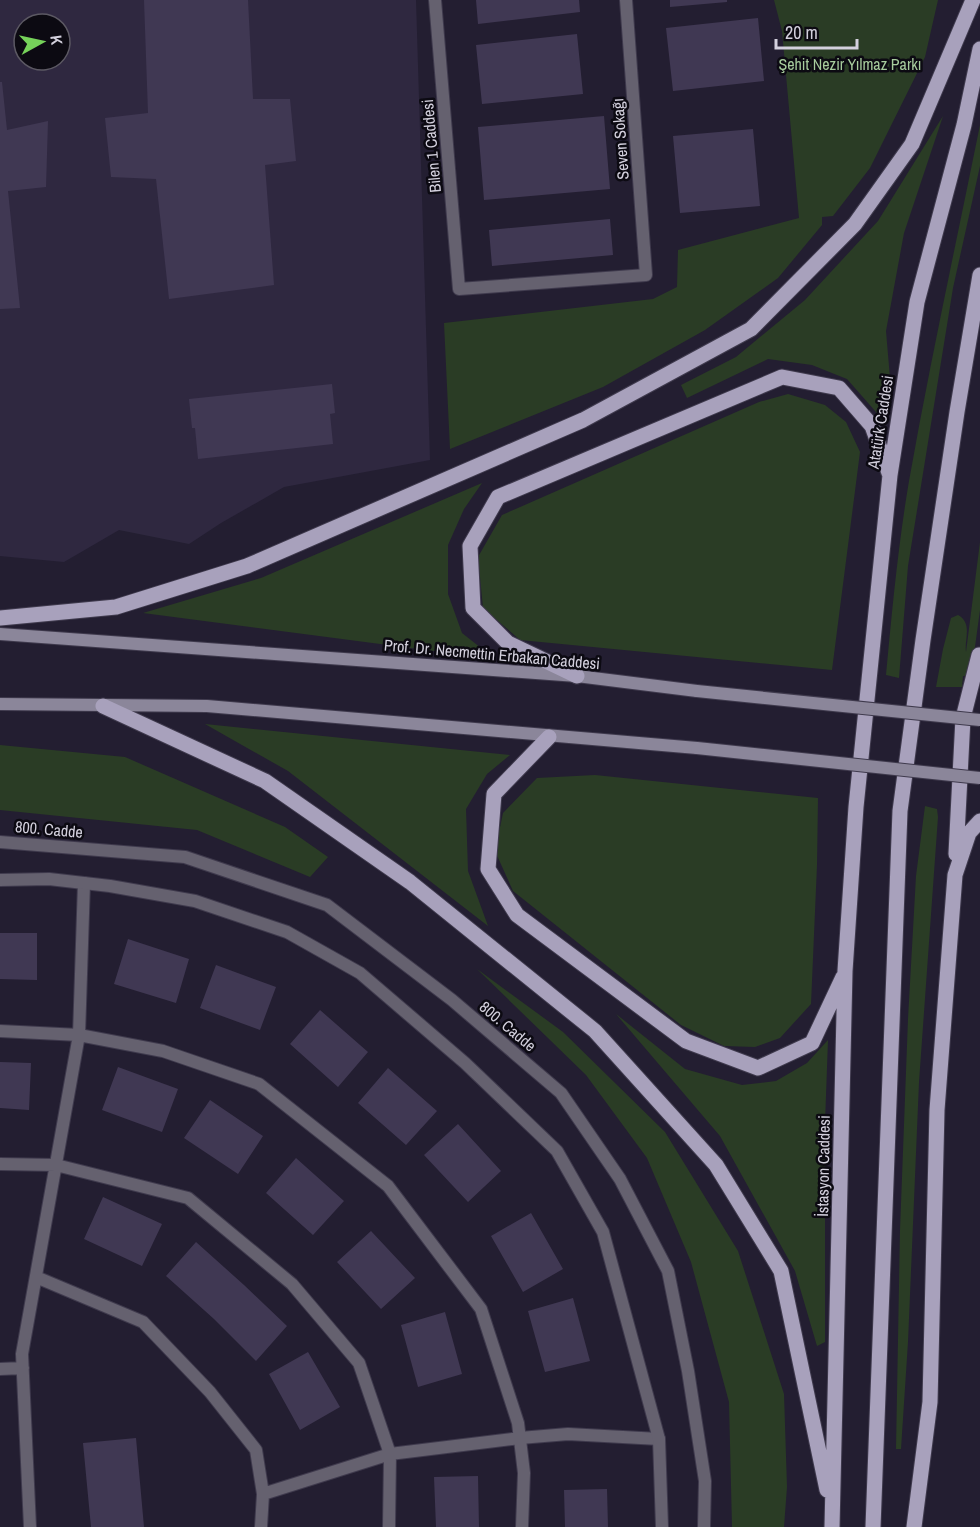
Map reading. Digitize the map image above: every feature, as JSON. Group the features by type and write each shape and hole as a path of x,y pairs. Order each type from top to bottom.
{"main road":[{"path":"0,618 116,607 247,566 583,420 751,329 855,224 912,144 973,0"},
{"name":"Atatürk Caddesi","path":"855,807 890,476 917,302 963,125 980,49"},
{"path":"873,1527 900,812 957,412 980,275"},
{"path":"577,676 508,643 473,608 470,546 498,497 782,377 839,388 872,426 890,476"},
{"name":"Prof. Dr. Necmettin Erbakan Caddesi","path":"0,634 577,676 697,691 980,720"},
{"path":"914,1527 930,1402 937,1110 955,875 963,718 979,652"},
{"path":"0,704 207,706 697,748 980,778"},
{"path":"103,706 266,781 410,882 595,1031 709,1156 781,1271 832,1521"},
{"path":"549,737 494,794 488,869 517,915 686,1041 758,1068 812,1043 845,971"},
{"name":"İstasyon Caddesi","path":"832,1521 845,971 855,807"},
{"path":"955,875 969,833 980,821"}],"street":[{"name":"Bilen 1 Caddesi","path":"435,0 459,289 646,275"},
{"name":"Seven Sokağı","path":"626,0 646,275"},
{"name":"800. Cadde","path":"0,842 185,857 327,905 452,1000 561,1093 620,1179 668,1271 688,1371 705,1481 704,1527"},
{"path":"0,880 49,879 195,901 287,932 360,973 465,1063 557,1151 603,1232 659,1439 662,1527"},
{"path":"30,1527 22,1354 79,1035 84,883"},
{"path":"0,1031 79,1035 164,1051 259,1084 388,1186 481,1309 518,1423 524,1473 522,1527"},
{"path":"0,1164 56,1165 188,1198 292,1284 359,1363 390,1454 389,1527"},
{"path":"36,1277 143,1322 210,1392 256,1450 263,1494 261,1527"},
{"path":"0,1369 23,1368"},
{"path":"263,1494 390,1454 568,1434 659,1439"}],"shaded area":[{"path":"0,0 416,0 430,460 284,487 189,544 119,530 64,562 0,556"}],"green space":[{"name":"Şehit Nezir Yılmaz Parkı","path":"774,0 938,0 925,57 870,168 833,216 822,217 822,225 778,278 705,330 603,387 450,449 444,323 653,299 677,287 678,250 799,218 782,31"},
{"path":"943,116 904,233 886,331 890,378 880,429 876,412 847,379 812,365 768,359 687,398 681,385 736,357 805,300 878,221"},
{"path":"980,125 980,166 953,288 908,566 899,678 886,675 905,505"},
{"path":"788,394 825,405 846,422 860,452 832,670 520,640 483,608 478,557 502,515 759,402"},
{"path":"482,483 464,509 448,545 448,594 462,633 495,659 143,613 261,578"},
{"path":"980,542 980,610 971,676 963,676 962,687 936,687 951,618 958,615 963,618 967,627 966,652"},
{"path":"205,724 510,755 487,774 466,809 468,871 488,926 288,771"},
{"path":"0,745 125,757 285,827 328,857 310,877 197,830 0,810"},
{"path":"595,775 818,798 811,1004 780,1038 755,1047 724,1046 681,1025 513,891 495,851 503,813 537,778"},
{"path":"925,806 937,809 938,817 919,1082 901,1449 896,1449 900,1230 908,1019 916,876"},
{"path":"477,969 563,1032 665,1132 738,1251 784,1394 787,1487 784,1527 732,1527 729,1402 691,1262 647,1158 586,1075"},
{"path":"616,1014 685,1069 742,1085 776,1081 807,1063 828,1040 825,1123 825,1342 817,1346 795,1271 720,1136"}],"building":[{"path":"144,0 248,0 253,99 290,99 296,161 265,165 274,285 169,299 156,179 111,177 105,118 148,113"},
{"path":"476,0 579,0 580,12 478,24"},
{"path":"670,0 727,0 727,2 670,7"},
{"path":"758,18 764,81 673,91 666,28"},
{"path":"577,34 583,94 482,104 476,45"},
{"path":"0,82 2,82 7,130 48,121 46,187 8,191 20,308 0,309"},
{"path":"604,116 610,189 484,200 478,127"},
{"path":"753,129 760,206 680,213 673,136"},
{"path":"610,219 613,255 492,266 489,230"},
{"path":"332,384 335,413 330,414 333,444 198,459 189,399"},
{"path":"0,933 37,933 37,980 0,979"},
{"path":"128,939 189,959 176,1003 114,984"},
{"path":"216,965 276,987 260,1030 200,1008"},
{"path":"320,1010 368,1052 338,1087 290,1044"},
{"path":"0,1062 31,1063 29,1110 0,1108"},
{"path":"118,1067 178,1089 162,1132 102,1110"},
{"path":"388,1068 437,1111 406,1145 358,1103"},
{"path":"210,1100 263,1136 238,1174 184,1138"},
{"path":"458,1124 501,1171 468,1202 424,1155"},
{"path":"296,1158 344,1201 313,1235 266,1193"},
{"path":"103,1197 162,1224 142,1266 84,1239"},
{"path":"531,1213 563,1269 523,1292 491,1236"},
{"path":"371,1231 415,1278 381,1309 337,1262"},
{"path":"196,1242 287,1326 256,1361 166,1276"},
{"path":"573,1298 590,1361 545,1372 528,1311"},
{"path":"445,1312 462,1374 418,1387 401,1325"},
{"path":"308,1352 340,1407 300,1430 269,1374"},
{"path":"136,1438 144,1527 91,1527 83,1443"},
{"path":"478,1476 479,1527 436,1527 434,1477"},
{"path":"607,1489 608,1527 565,1527 564,1490"}]}
